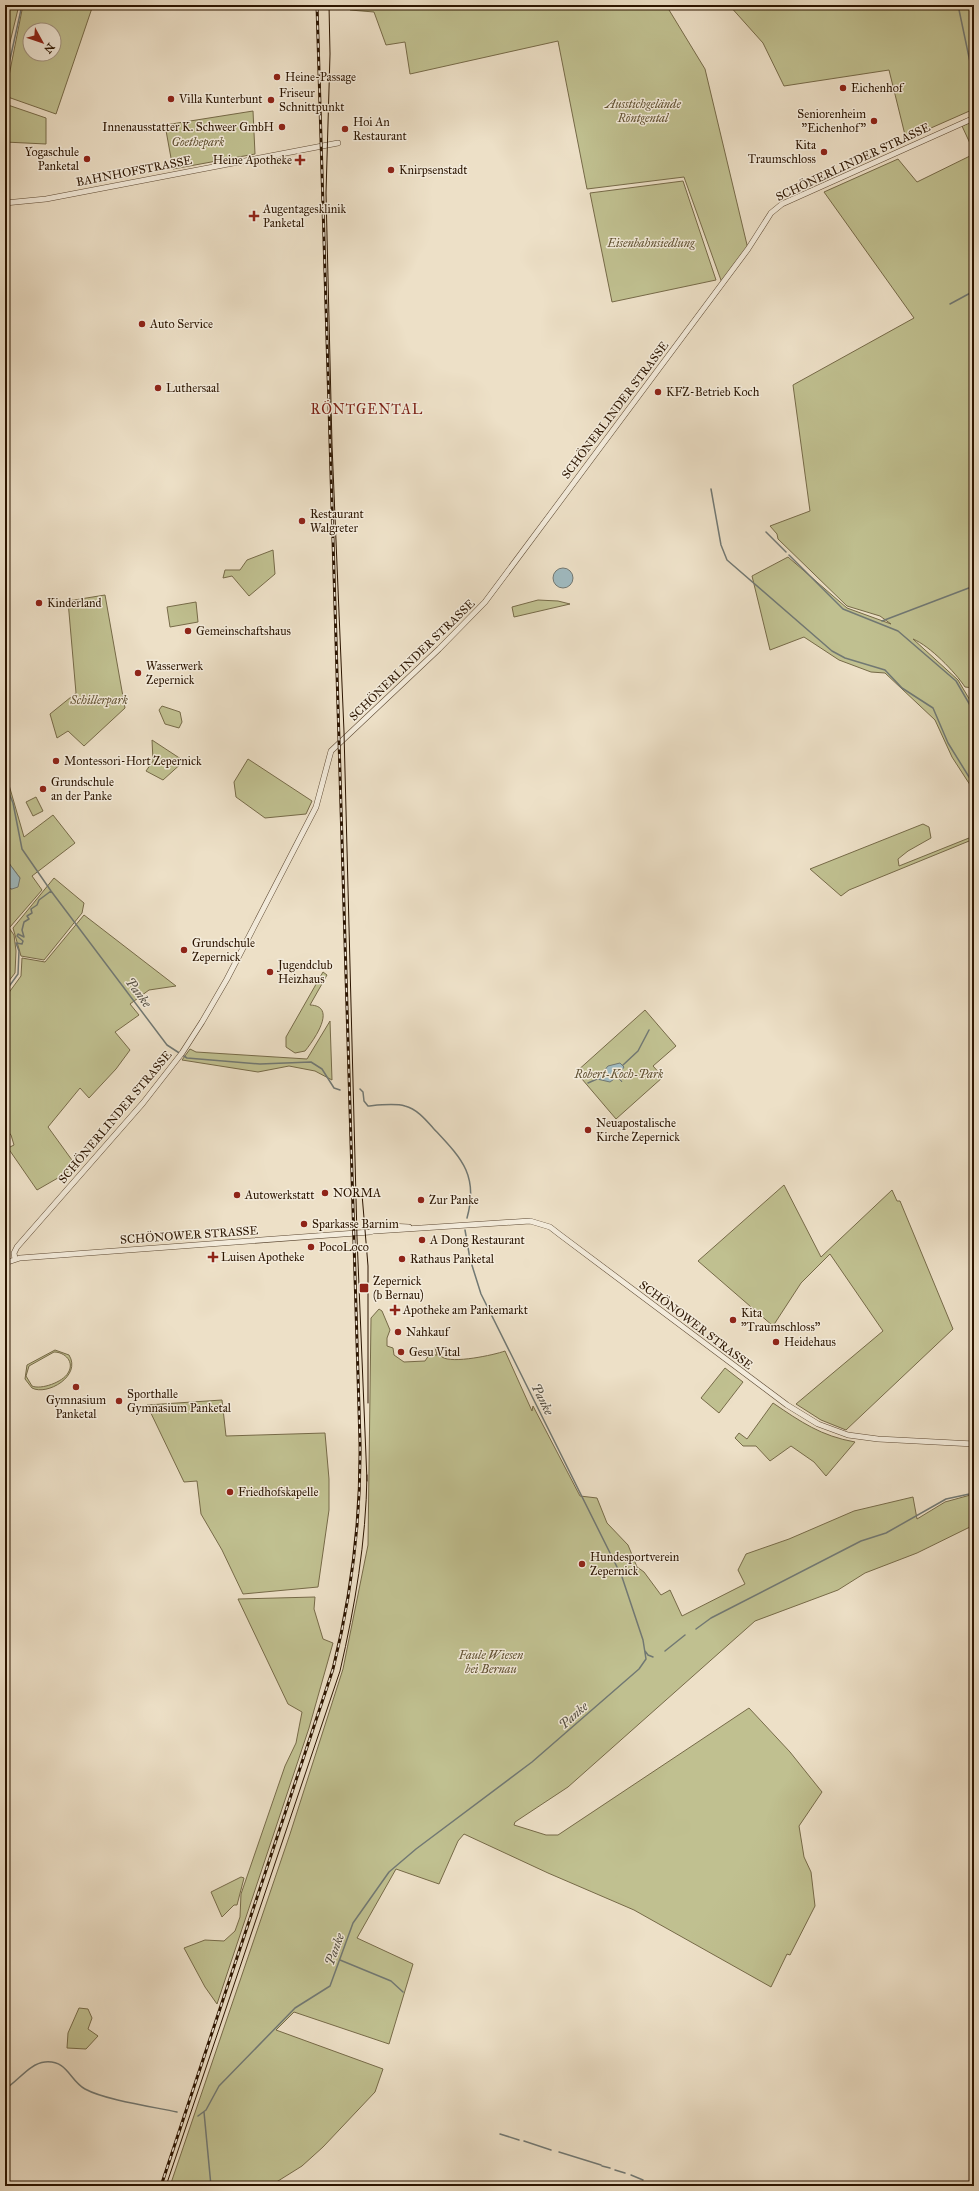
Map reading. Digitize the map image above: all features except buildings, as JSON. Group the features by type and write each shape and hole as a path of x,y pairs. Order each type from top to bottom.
{"street":[{"name":"SCHÖNERLINDER STRASSE","path":"15,1259 14,1252 17,1248 139,1107 181,1054 227,979 316,807 331,751 434,654 485,602 748,248 771,213 782,204 974,118"},
{"name":"BAHNHOFSTRASSE","path":"5,203 46,198 338,143"},
{"name":"SCHÖNOWER STRASSE","path":"5,1263 15,1259 375,1230 513,1221 540,1223 560,1234 786,1405 818,1424 860,1437 974,1444"}],"green space":[{"path":"5,5 19,5 5,63"},
{"path":"23,5 93,5 56,114 5,96"},
{"name":"Ausstichgelände Röntgental","path":"350,5 666,5 705,69 748,249 722,283 684,177 587,189 558,41 410,74 405,42 386,45 374,12 350,10"},
{"path":"729,5 974,5 974,109 906,139 889,70 784,86 763,43"},
{"path":"5,104 46,118 46,144 5,142"},
{"name":"Goethepark","path":"253,111 255,154 173,169 165,125"},
{"path":"974,121 974,152 962,126"},
{"path":"974,154 974,688 965,687 942,660 927,647 913,639 958,680 974,707 974,791 952,757 935,720 885,673 871,672 839,660 804,637 770,650 752,576 788,557 847,608 891,624 880,616 847,606 778,539 777,534 770,526 810,511 793,385 914,318 824,192 898,159 917,182"},
{"name":"Eisenbahnsiedlung","path":"683,181 716,280 612,302 590,193"},
{"path":"273,550 275,574 249,596 232,576 223,578 225,570 240,570 247,560"},
{"name":"Schillerpark","path":"105,595 125,708 84,746 68,731 57,738 50,714 76,693 68,601"},
{"path":"538,600 558,601 570,604 514,617 512,607"},
{"path":"196,602 198,622 170,627 167,607"},
{"path":"162,706 180,712 182,722 179,728 165,724 159,710"},
{"path":"152,740 184,761 163,780 146,771 153,761"},
{"path":"248,759 312,801 306,814 265,818 236,797 234,782"},
{"path":"9,785 24,837 53,815 75,843 32,876 42,890 10,927 5,920 5,887 12,889 20,878 5,858 5,788"},
{"path":"36,797 43,811 33,816 26,802"},
{"path":"923,824 929,827 931,838 908,851 898,859 899,866 974,836 974,839 849,890 841,896 810,869"},
{"path":"54,878 84,903 82,913 44,960 21,956 13,928"},
{"path":"84,915 176,986 149,990 130,1004 139,1015 115,1032 130,1050 116,1069 89,1098 80,1088 48,1127 77,1167 37,1190 8,1148 14,1145 11,1135 5,1128 5,998 21,976 22,958 45,962"},
{"path":"5,922 14,935 16,951 15,973 5,986"},
{"path":"323,972 327,975 310,1005 318,1007 322,1011 323,1017 321,1024 314,1039 305,1051 295,1053 286,1047 286,1037"},
{"name":"Robert-Koch-Park","path":"645,1010 676,1046 653,1066 663,1077 616,1119 576,1072"},
{"path":"330,1021 332,1080 315,1071 289,1066 258,1072 182,1060 190,1049 196,1052 307,1059"},
{"path":"784,1185 821,1257 892,1190 897,1201 900,1201 953,1329 846,1430 821,1420 796,1404 883,1331 830,1254 801,1283 773,1326 698,1261"},
{"name":"Faule Wiesen bei Bernau","path":"379,1309 382,1311 390,1330 387,1338 387,1346 393,1348 394,1355 404,1362 425,1361 429,1355 437,1355 435,1347 442,1357 455,1360 483,1357 505,1351 532,1411 533,1406 580,1496 597,1498 607,1523 628,1545 637,1567 644,1572 661,1595 670,1590 682,1616 745,1584 738,1570 746,1554 789,1539 854,1511 913,1497 917,1519 945,1502 974,1494 974,1525 917,1553 865,1573 838,1590 755,1621 568,1787 515,1822 514,1825 546,1835 558,1835 749,1708 790,1752 822,1792 799,1826 804,1857 811,1872 815,1906 790,1955 787,1954 771,1987 634,1910 548,1873 464,1834 458,1841 439,1884 396,1869 357,1938 413,1964 389,2044 294,2012 276,2030 383,2069 375,2092 323,2147 302,2166 270,2186 170,2186 290,1834 343,1669 368,1545 371,1318"},
{"path":"55,1350 69,1355 72,1363 71,1370 67,1377 61,1382 54,1387 38,1390 32,1388 25,1379 27,1365","holes":["54,1352 58,1352 68,1358 70,1362 70,1369 68,1373 62,1379 52,1384 41,1387 32,1386 26,1376 29,1366"]},
{"path":"725,1368 743,1382 719,1413 701,1398"},
{"path":"222,1400 226,1436 325,1433 329,1479 329,1510 318,1587 243,1594 222,1550 201,1514 197,1481 184,1482 147,1405"},
{"path":"773,1403 802,1422 821,1432 855,1442 826,1476 814,1462 791,1446 770,1461 756,1446 743,1446 735,1438 739,1433 747,1439"},
{"path":"315,1597 314,1609 323,1639 333,1643 309,1728 217,2004 205,1987 184,1948 205,1940 224,1941 235,1931 240,1917 241,1894 285,1766 296,1743 302,1712 288,1704 238,1599"},
{"path":"241,1877 244,1878 237,1905 234,1905 222,1917 211,1892"},
{"path":"79,2008 88,2009 92,2018 88,2029 98,2036 86,2049 67,2048 68,2033"}],"water":[{"path":"563,568 570,571 573,578 570,585 563,588 556,585 553,578 556,571"},
{"path":"5,858 20,878 18,887 12,889 5,887"},
{"path":"620,1063 624,1067 618,1076 622,1082 617,1077 610,1082 597,1079 608,1066"}],"waterway":[{"name":"Panke","path":"5,82 22,5"},
{"path":"958,5 974,81"},
{"path":"950,304 974,291"},
{"path":"711,489 721,545 727,560 832,651 845,658 885,670 902,688 933,708 948,743 974,785"},
{"path":"766,532 786,552"},
{"path":"789,555 843,609 898,631 956,681 974,712"},
{"path":"882,621 974,586"},
{"name":"Panke","path":"7,788 13,803 22,849 51,891 167,1045 187,1058 260,1064 311,1062 322,1069 334,1088 340,1090"},
{"path":"5,992 18,974 19,951 16,943 22,944 23,941 17,936 18,934 24,937 22,930 24,922 29,919 27,916 32,913 31,909 37,905 39,900 51,891"},
{"path":"623,1065 638,1051 649,1030"},
{"path":"588,1083 597,1079"},
{"name":"Panke","path":"360,1089 363,1092 364,1101 368,1106 387,1104 397,1105 409,1107 417,1112 452,1149 465,1168 469,1179 471,1190 467,1218"},
{"name":"Panke","path":"198,2116 206,2110 219,2086 295,2008 330,1986 353,1923 389,1872 416,1849 532,1762 639,1669 646,1659 643,1640 622,1577 481,1294 470,1259 465,1230"},
{"path":"696,1629 711,1618 861,1541 886,1533 946,1499 974,1493"},
{"path":"665,1651 685,1635"},
{"name":"Panke","path":"645,1651 648,1655 653,1657"},
{"path":"340,1960 391,1981 403,1992"},
{"name":"Panke","path":"5,2089 29,2069 39,2063 53,2062 64,2067 75,2081 85,2089 94,2093 117,2100 177,2112"},
{"path":"204,2112 211,2186"},
{"path":"500,2134 519,2140"},
{"path":"524,2141 551,2150"},
{"path":"559,2152 601,2165"},
{"path":"602,2166 610,2168"},
{"path":"615,2170 625,2173"},
{"path":"631,2175 643,2180"}],"tram line":[{"path":"329,5 330,54 326,193 332,445 344,732 357,1237 367,1481"},
{"path":"362,1194 368,1266 368,1403"},
{"path":"166,2186 340,1671 359,1574 367,1475"}],"railway":[{"path":"161,2186 333,1669 340,1641 350,1584 357,1528 360,1442 317,5"}],"place":[{"name":"Heine-Passage","path":"277,77"},
{"name":"Eichenhof","path":"843,88"},
{"name":"Villa Kunterbunt","path":"171,99"},
{"name":"Friseur Schnittpunkt","path":"271,100"},
{"name":"Seniorenheim \"Eichenhof\"","path":"874,121"},
{"name":"Innenausstatter K. Schweer GmbH","path":"282,127"},
{"name":"Hoi An Restaurant","path":"345,129"},
{"name":"Kita Traumschloss","path":"824,152"},
{"name":"Yogaschule Panketal","path":"87,159"},
{"name":"Heine Apotheke","path":"300,160"},
{"name":"Knirpsenstadt","path":"391,170"},
{"name":"Augentagesklinik Panketal","path":"254,216"},
{"name":"Auto Service","path":"142,324"},
{"name":"Luthersaal","path":"158,388"},
{"name":"KFZ-Betrieb Koch","path":"658,392"},
{"name":"Restaurant Walgreter","path":"302,521"},
{"name":"Kinderland","path":"39,603"},
{"name":"Gemeinschaftshaus","path":"188,631"},
{"name":"Wasserwerk Zepernick","path":"138,673"},
{"name":"Montessori-Hort Zepernick","path":"56,761"},
{"name":"Grundschule an der Panke","path":"43,789"},
{"name":"Grundschule Zepernick","path":"184,950"},
{"name":"Jugendclub Heizhaus","path":"270,972"},
{"name":"Neuapostalische Kirche Zepernick","path":"588,1130"},
{"name":"NORMA","path":"325,1193"},
{"name":"Autowerkstatt","path":"237,1195"},
{"name":"Zur Panke","path":"421,1200"},
{"name":"Sparkasse Barnim","path":"304,1224"},
{"name":"A Dong Restaurant","path":"422,1240"},
{"name":"PocoLoco","path":"311,1247"},
{"name":"Luisen Apotheke","path":"213,1257"},
{"name":"Rathaus Panketal","path":"402,1259"},
{"name":"Zepernick (b Bernau)","path":"364,1288"},
{"name":"Apotheke am Pankemarkt","path":"395,1310"},
{"name":"Kita \"Traumschloss\"","path":"733,1320"},
{"name":"Nahkauf","path":"398,1332"},
{"name":"Heidehaus","path":"776,1342"},
{"name":"Gesu Vital","path":"401,1352"},
{"name":"Gymnasium Panketal","path":"76,1387"},
{"name":"Sporthalle Gymnasium Panketal","path":"119,1401"},
{"name":"Friedhofskapelle","path":"230,1492"},
{"name":"Hundesportverein Zepernick","path":"582,1564"}],"district":[{"name":"RÖNTGENTAL","path":"367,409"}]}
